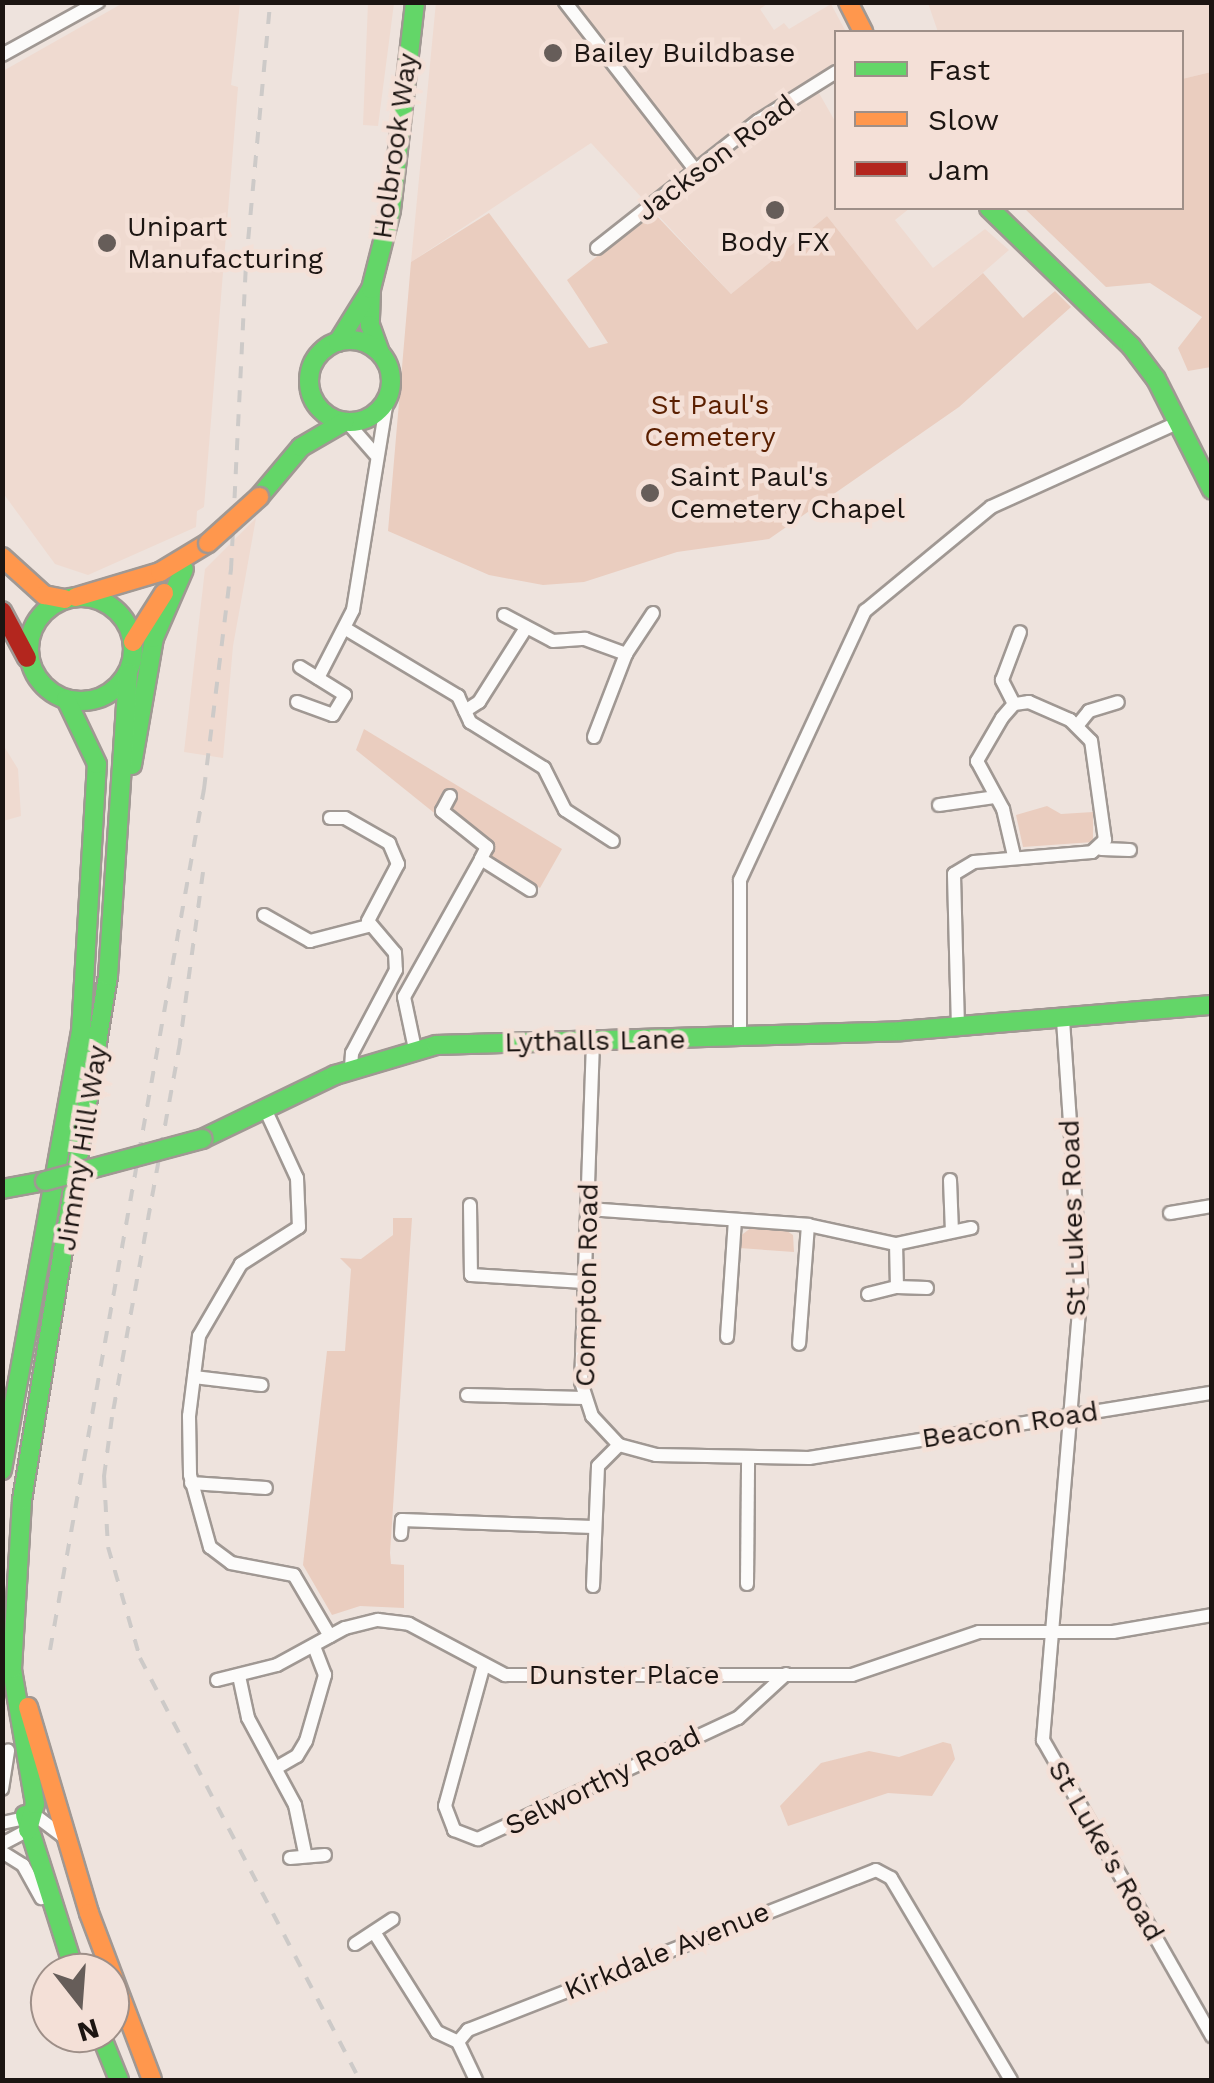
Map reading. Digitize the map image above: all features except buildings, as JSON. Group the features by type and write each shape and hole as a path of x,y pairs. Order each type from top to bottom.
{"main road":[{"name":"Holbrook Way","path":"301,447 346,422 370,417 386,400 391,375 370,325 370,289 391,210 415,2"},
{"path":"848,2 862,30"},
{"path":"991,210 1131,346 1179,422 1212,490"},
{"name":"Holbrook Way","path":"132,642 184,569 258,497 301,447 312,421 314,362 338,342 370,289"},
{"path":"338,342 360,341 380,352"},
{"path":"311,392 320,409 346,422"},
{"name":"Holbrook Way","path":"70,598 160,572 206,545"},
{"path":"2,557 44,594 110,605 132,642 128,674 99,698 66,699 48,691 2,611"},
{"path":"117,870 150,656 184,569"},
{"path":"29,661 32,629 44,610 70,598"},
{"name":"Jimmy Hill Way","path":"38,1818 14,1699 14,1620 22,1500 90,1107 117,870 128,674"},
{"name":"Jimmy Hill Way","path":"2,1470 81,1032 97,764 66,699"},
{"name":"Lythalls Lane","path":"2,1189 202,1139 266,1112 351,1068 415,1049 958,1028 1212,1005"},
{"path":"2,1716 8,1750 38,1818 67,1953"},
{"path":"38,1818 67,1842 152,2080"},
{"path":"108,2053 119,2080"}],"street":[{"path":"2,55 98,2"},
{"path":"564,2 696,171"},
{"name":"Jackson Road","path":"597,248 696,171 834,73"},
{"path":"318,678 346,629 361,572 375,454 386,400"},
{"path":"346,422 375,454"},
{"path":"740,1039 740,880 865,611 991,507 1179,422"},
{"path":"594,737 626,654 653,613"},
{"path":"504,615 524,631 552,641 602,642 626,654"},
{"path":"346,629 458,696 470,722 544,768 565,810 613,841"},
{"path":"465,712 479,702 524,631"},
{"path":"1014,704 1002,680 1020,632"},
{"path":"297,702 333,715 345,695 300,667"},
{"path":"1014,856 995,797 977,760 980,746 1014,704 1029,702 1078,726 1094,752 1101,849"},
{"path":"1078,726 1090,711 1118,702"},
{"path":"415,1049 404,997 488,847 442,811 450,796"},
{"path":"939,805 995,797"},
{"path":"264,914 310,941 368,926 396,872 396,856 388,843 345,818 330,818"},
{"path":"958,1028 954,874 974,862 1014,856 1130,850"},
{"path":"481,860 530,890"},
{"path":"351,1068 352,1053 397,961 391,946 368,926"},
{"name":"St Lukes Road","path":"1063,1020 1081,1287 1071,1416"},
{"name":"Compton Road","path":"593,1042 584,1398 601,1430 618,1445"},
{"path":"266,1112 298,1178 299,1227 242,1264 199,1336 191,1483 199,1524 215,1553 231,1562 294,1574 330,1636"},
{"path":"950,1180 952,1231"},
{"path":"470,1206 471,1275 584,1282"},
{"path":"1170,1213 1212,1206"},
{"path":"587,1210 808,1226 896,1244 971,1228"},
{"path":"727,1337 735,1220"},
{"path":"799,1344 808,1226"},
{"path":"896,1244 896,1287"},
{"path":"868,1294 896,1287 927,1288"},
{"path":"194,1377 262,1385"},
{"name":"Beacon Road","path":"748,1457 808,1458 1212,1393"},
{"path":"467,1395 584,1398"},
{"name":"St Luke's Road","path":"1071,1416 1043,1740 1212,2036"},
{"path":"593,1586 598,1466 618,1445 656,1455 748,1457 747,1584"},
{"path":"191,1483 266,1488"},
{"path":"402,1520 594,1527"},
{"name":"Dunster Place","path":"217,1680 238,1676 314,1646 364,1621 409,1624 484,1668 505,1675 852,1675 979,1632 1122,1632 1212,1614"},
{"path":"276,1768 298,1756 306,1741 325,1675 314,1646"},
{"name":"Selworthy Road","path":"484,1668 445,1806 454,1830 478,1839 738,1718 786,1674"},
{"path":"238,1676 248,1718 300,1818 305,1852"},
{"path":"2,1788 8,1750"},
{"path":"2,1822 38,1818"},
{"path":"2,1844 38,1818"},
{"path":"2,1852 23,1865 64,1945"},
{"path":"290,1858 305,1852 325,1855"},
{"name":"Kirkdale Avenue","path":"458,2042 483,2024 882,1871 1011,2080"},
{"path":"356,1944 393,1920"},
{"path":"374,1932 437,2032 458,2042 476,2080"}],"shaded area":[{"path":"436,2 768,3 760,9 774,30 784,23 789,29 831,4 845,30 834,30 834,73 815,86 834,119 834,210 908,210 895,220 933,268 985,229 1009,250 917,330 827,216 731,294 591,143 411,262"},
{"path":"123,3 240,3 231,85 238,87 204,507 197,511 196,527 88,575 55,564 3,493 3,71"},
{"path":"368,3 394,3 378,126 363,125"},
{"path":"928,3 1211,3 1211,72 1184,79 1184,30 937,30"},
{"path":"256,518 233,646 223,758 184,752 205,569"},
{"path":"2,743 18,769 21,816 3,821"}],"green space":[{"path":"1211,72 1211,367 1188,371 1178,348 1202,317 1150,283 1106,287 1026,210 1184,210 1184,79"},
{"name":"St Paul's Cemetery","path":"653,212 731,294 827,216 917,330 983,273 1023,318 1055,291 1071,307 959,407 769,539 677,552 584,582 543,585 489,575 388,531 411,262 489,213 589,348 608,343 567,280"},
{"path":"364,729 562,849 540,888 479,849 356,750"},
{"path":"1047,806 1061,814 1093,812 1093,842 1023,847 1016,815"},
{"path":"393,1218 412,1218 390,1553 391,1564 404,1565 404,1608 360,1606 332,1615 303,1565 327,1351 345,1351 351,1269 340,1258 361,1259 393,1235"},
{"path":"752,1227 784,1229 793,1235 794,1252 739,1248 739,1237"},
{"path":"943,1742 951,1744 955,1759 932,1796 888,1793 788,1826 780,1806 821,1763 869,1751 899,1757"}],"railway":[{"path":"50,1650 204,789 231,570 246,263 270,2"},
{"path":"203,872 180,1043 112,1417 104,1476 108,1547 140,1658 360,2080"}],"traffic: fast":[{"path":"338,342 371,289 391,210 415,2"},
{"path":"991,210 1131,346 1156,379 1212,490"},
{"path":"371,290 370,325 380,352"},
{"path":"350,340 366,343 379,352 388,365 391,381 388,397 379,410 366,419 350,422 334,419 321,410 312,397 309,381 312,365 321,352 334,343 350,340"},
{"path":"259,497 301,447 344,422"},
{"path":"132,765 154,638 184,569"},
{"path":"81,597 101,601 118,612 129,629 133,649 129,669 118,686 101,697 81,701 61,697 44,686 33,669 29,649 33,629 44,612 61,601 81,597"},
{"path":"28,1830 35,1804 12,1669 22,1500 108,976 128,673"},
{"path":"2,1470 81,1032 97,764 66,699"},
{"path":"202,1139 335,1075 436,1045 901,1031 1212,1005"},
{"path":"45,1181 202,1139"},
{"path":"2,1189 45,1181"},
{"path":"25,1815 69,1953"},
{"path":"108,2053 119,2080"}],"traffic: slow":[{"path":"848,2 862,30"},
{"path":"208,543 259,497"},
{"path":"76,597 160,572 208,543"},
{"path":"2,557 44,595 65,599"},
{"path":"133,642 164,593"},
{"path":"28,1707 89,1913 152,2080"}],"traffic: jam":[{"path":"2,611 27,658"}],"place":[{"name":"Bailey Buildbase","path":"553,53"},
{"name":"Body FX","path":"775,210"},
{"name":"Unipart Manufacturing","path":"107,243"},
{"name":"Saint Paul's Cemetery Chapel","path":"650,493"}]}
